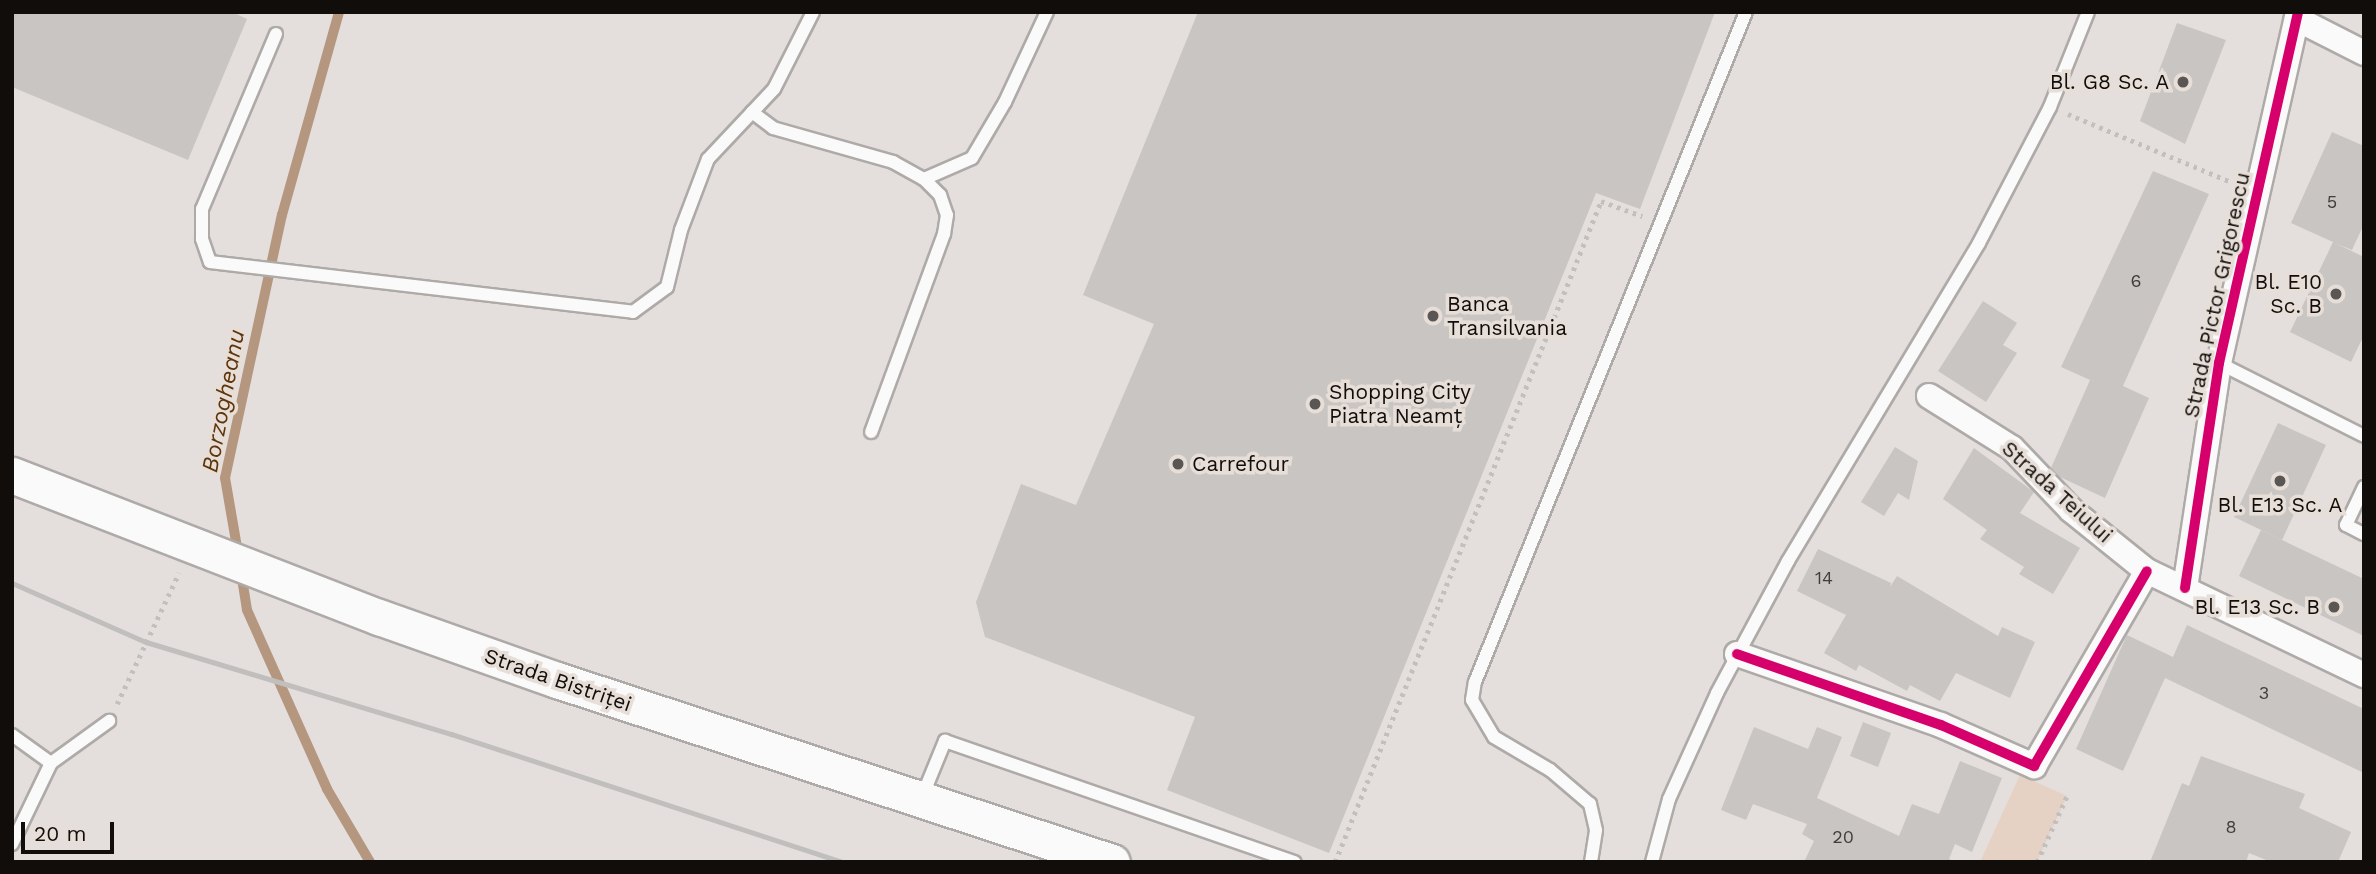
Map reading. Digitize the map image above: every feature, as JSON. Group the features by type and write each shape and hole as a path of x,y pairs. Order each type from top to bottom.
{"main road":[{"name":"Strada Bistriței","path":"12,475 306,589 556,680 1112,862"}],"street":[{"path":"2298,15 2364,53"},
{"name":"Strada Pictor Grigorescu","path":"2185,588 2219,363 2298,15"},
{"name":"Strada Teiului","path":"1929,396 2012,448 2071,510 2147,571 2364,675"},
{"path":"1737,654 1941,725 2034,766 2147,571"}],"lane":[{"path":"276,34 202,209 202,239 210,262 299,275 633,312 667,287 681,230 708,159 774,89 813,12"},
{"path":"924,178 972,158 1005,102 1047,12"},
{"path":"1591,862 1596,830 1590,804 1550,770 1494,737 1472,700 1475,682 1746,12"},
{"path":"1652,862 1659,825 1686,752 1788,561 1943,309 2050,107 2088,12"},
{"path":"752,112 773,128 893,162 924,178 940,195 947,215 944,234 871,432"},
{"path":"2219,363 2364,436"},
{"path":"2364,487 2346,526 2364,534"},
{"path":"12,844 51,763 109,721"},
{"path":"12,735 51,763"},
{"path":"921,799 945,741 1295,862"}],"path":[{"path":"2050,107 2258,193"},
{"path":"1335,862 1601,201 1642,217 1647,204"},
{"path":"109,721 192,545"},
{"path":"2037,862 2067,796"}],"shaded area":[{"path":"2020,775 2067,796 2037,862 1980,862"}],"building":[{"path":"12,12 232,12 247,19 188,160 12,87"},
{"name":"Shopping City Piatra Neamț","path":"1198,12 1715,12 1640,209 1596,193 1329,853 1167,790 1195,717 985,637 976,602 1021,484 1076,505 1154,324 1083,295"},
{"name":"Bl. G8 Sc. A","path":"2177,23 2226,40 2185,144 2140,121"},
{"path":"2332,132 2364,146 2364,224 2352,250 2335,243 2364,257 2364,335 2351,362 2290,332 2333,242 2291,223"},
{"path":"2153,171 2209,194 2123,386 2149,398 2105,498 2060,477 2051,468 2090,380 2061,367"},
{"path":"1983,301 2017,323 2003,345 2017,353 1986,402 1938,371"},
{"name":"Bl. E13 Sc. A","path":"2278,423 2326,445 2282,540 2234,517"},
{"path":"1895,447 1918,461 1909,500 1898,493 1884,516 1861,502"},
{"path":"1974,448 2034,492 2020,513 2080,548 2053,594 2019,574 2024,567 1980,539 1987,530 1943,499"},
{"name":"Bl. E13 Sc. B","path":"2261,530 2364,579 2364,636 2239,576"},
{"path":"1818,549 1891,583 1890,587 1897,576 1998,636 2002,627 2035,642 2010,698 1956,673 1940,701 1910,685 1907,691 1859,665 1856,671 1824,653 1846,615 1797,591"},
{"path":"2187,625 2364,709 2364,773 2165,678 2123,771 2076,749 2127,635 2173,657"},
{"path":"1863,722 1891,733 1878,767 1850,756"},
{"path":"1754,727 1808,749 1817,727 1842,737 1817,798 1899,836 1912,804 1939,814 1960,761 2002,778 1972,852 1955,844 1949,859 1956,862 1804,862 1814,841 1802,834 1807,824 1753,804 1746,820 1721,810"},
{"path":"2201,756 2305,794 2299,808 2351,832 2338,862 2271,862 2249,853 2246,862 2150,862 2182,783 2189,786"}],"waterway":[{"name":"Borzogheanu","path":"238,553 225,478 282,215 339,12"},
{"name":"Borzogheanu","path":"241,572 247,610 327,789 370,862"}],"railway":[{"path":"12,583 146,642 451,734 843,862"}],"cycle path":[{"path":"2185,588 2219,363 2298,12"},
{"path":"1737,654 1941,725 2034,766 2147,571"}],"place":[{"name":"Bl. G8 Sc. A","path":"2183,82"},
{"name":"Bl. E10 Sc. B","path":"2336,294"},
{"name":"Banca Transilvania","path":"1433,316"},
{"name":"Shopping City Piatra Neamț","path":"1315,404"},
{"name":"Carrefour","path":"1178,464"},
{"name":"Bl. E13 Sc. A","path":"2280,481"},
{"name":"Bl. E13 Sc. B","path":"2334,607"}]}
